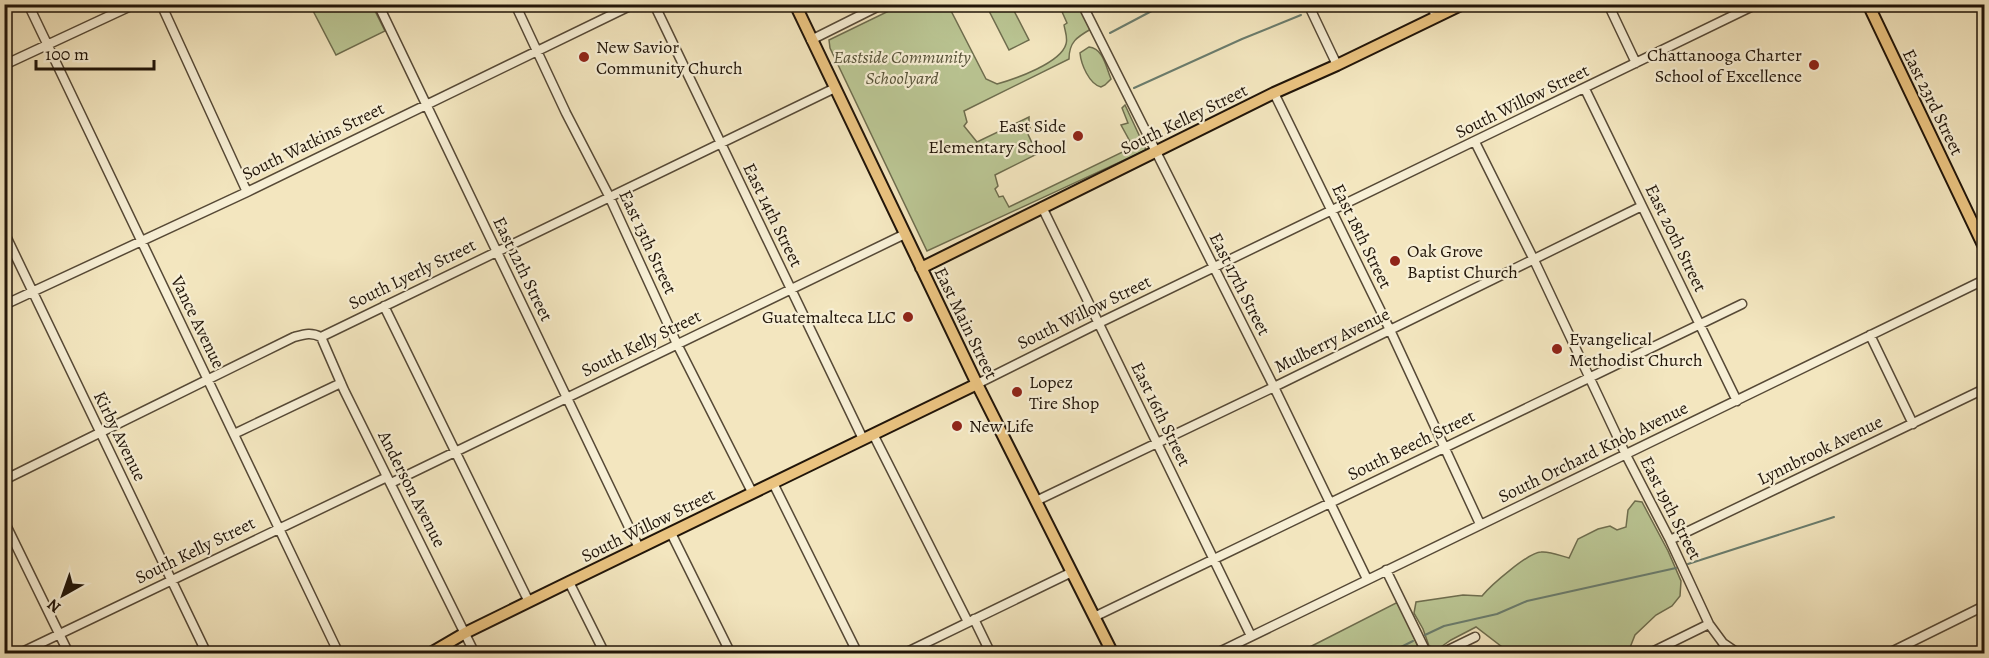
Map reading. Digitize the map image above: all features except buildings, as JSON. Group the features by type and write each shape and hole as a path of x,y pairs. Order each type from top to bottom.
{"main road":[{"name":"East Main Street","path":"795,4 977,384 1113,654"},
{"name":"South Kelley Street","path":"921,268 1274,93 1338,65 1463,4"},
{"name":"East 23rd Street","path":"1868,4 1984,247"},
{"name":"South Willow Street","path":"429,654 465,633 977,384"}],"street":[{"name":"Vance Avenue","path":"28,4 339,654"},
{"path":"4,65 135,4"},
{"path":"162,4 247,192"},
{"name":"East 12th Street","path":"378,4 639,548"},
{"name":"East 13th Street","path":"515,4 609,196 677,344 752,492"},
{"name":"South Watkins Street","path":"4,305 247,192 634,4"},
{"name":"East 14th Street","path":"654,4 791,289 868,436 991,654"},
{"path":"811,40 883,4"},
{"name":"East 17th Street","path":"1082,4 1274,387 1367,579"},
{"path":"1308,4 1338,65"},
{"path":"1430,4 1437,17"},
{"path":"1608,4 1636,63"},
{"name":"South Willow Street","path":"977,384 1757,4"},
{"name":"South Lyerly Street","path":"4,480 294,337 305,333 321,337 835,88"},
{"name":"East 20th Street","path":"1585,89 1737,401"},
{"name":"East 18th Street","path":"1274,93 1330,212 1390,330 1480,524"},
{"name":"East 19th Street","path":"1475,142 1709,624 1723,643 1739,654"},
{"name":"Mulberry Avenue","path":"1036,501 1642,206"},
{"name":"East 16th Street","path":"1042,207 1251,636"},
{"name":"Kirby Avenue","path":"4,232 207,654"},
{"name":"South Kelly Street","path":"18,654 279,528 454,452 905,234"},
{"name":"South Orchard Knob Avenue","path":"1215,654 1984,280"},
{"name":"South Beech Street","path":"1095,617 1742,304"},
{"path":"384,306 529,602"},
{"path":"1870,335 1913,424"},
{"name":"Anderson Avenue","path":"321,337 341,383 475,654"},
{"path":"234,434 341,383"},
{"name":"Lynnbrook Avenue","path":"1670,540 1984,389"},
{"path":"773,483 858,654"},
{"path":"4,520 69,654"},
{"path":"671,533 731,654"},
{"path":"1386,570 1427,654"},
{"path":"903,654 1072,572"},
{"path":"570,582 606,654"},
{"path":"1887,654 1984,606"},
{"path":"1648,654 1709,624"},
{"path":"1440,654 1475,637"}],"green space":[{"path":"310,5 372,5 385,31 336,55"},
{"name":"Eastside Community Schoolyard","path":"901,5 948,5 986,79 997,84 1036,69 1056,58 1067,42 1064,25 1067,23 1059,5 1079,5 1091,29 1075,41 1070,48 1069,59 964,111 967,122 964,126 977,142 1029,117 1031,130 1027,132 1033,145 1038,143 1040,147 1044,145 1047,149 995,175 998,186 995,189 999,197 1003,196 1009,207 1133,147 1121,125 1128,123 1122,108 1125,105 1146,150 927,251 830,48 829,40"},
{"path":"986,5 1011,5 1029,40 1009,50"},
{"path":"1089,47 1101,54 1111,79 1101,87 1089,78 1082,63 1080,53"},
{"path":"1635,501 1642,502 1681,581 1680,596 1672,606 1656,615 1635,635 1629,650 1624,653 1591,653 1587,647 1577,653 1510,653 1476,627 1438,649 1429,646 1414,613 1416,602 1463,595 1482,596 1510,570 1535,553 1548,552 1569,558 1578,539 1610,526 1617,530 1626,527 1628,510"},
{"path":"1398,602 1421,653 1296,654"}],"waterway":[{"path":"1110,33 1165,4"},
{"path":"1134,88 1301,15"},
{"path":"1688,564 1834,517"},
{"path":"1425,635 1444,626 1497,614 1527,601 1676,568"},
{"path":"1387,654 1413,641"}],"place":[{"name":"New Savior Community Church","path":"584,57"},
{"name":"Chattanooga Charter School of Excellence","path":"1814,65"},
{"name":"East Side Elementary School","path":"1078,136"},
{"name":"Oak Grove Baptist Church","path":"1395,261"},
{"name":"Guatemalteca LLC","path":"908,317"},
{"name":"Evangelical Methodist Church","path":"1557,349"},
{"name":"Lopez Tire Shop","path":"1017,392"},
{"name":"New Life","path":"957,426"}]}
